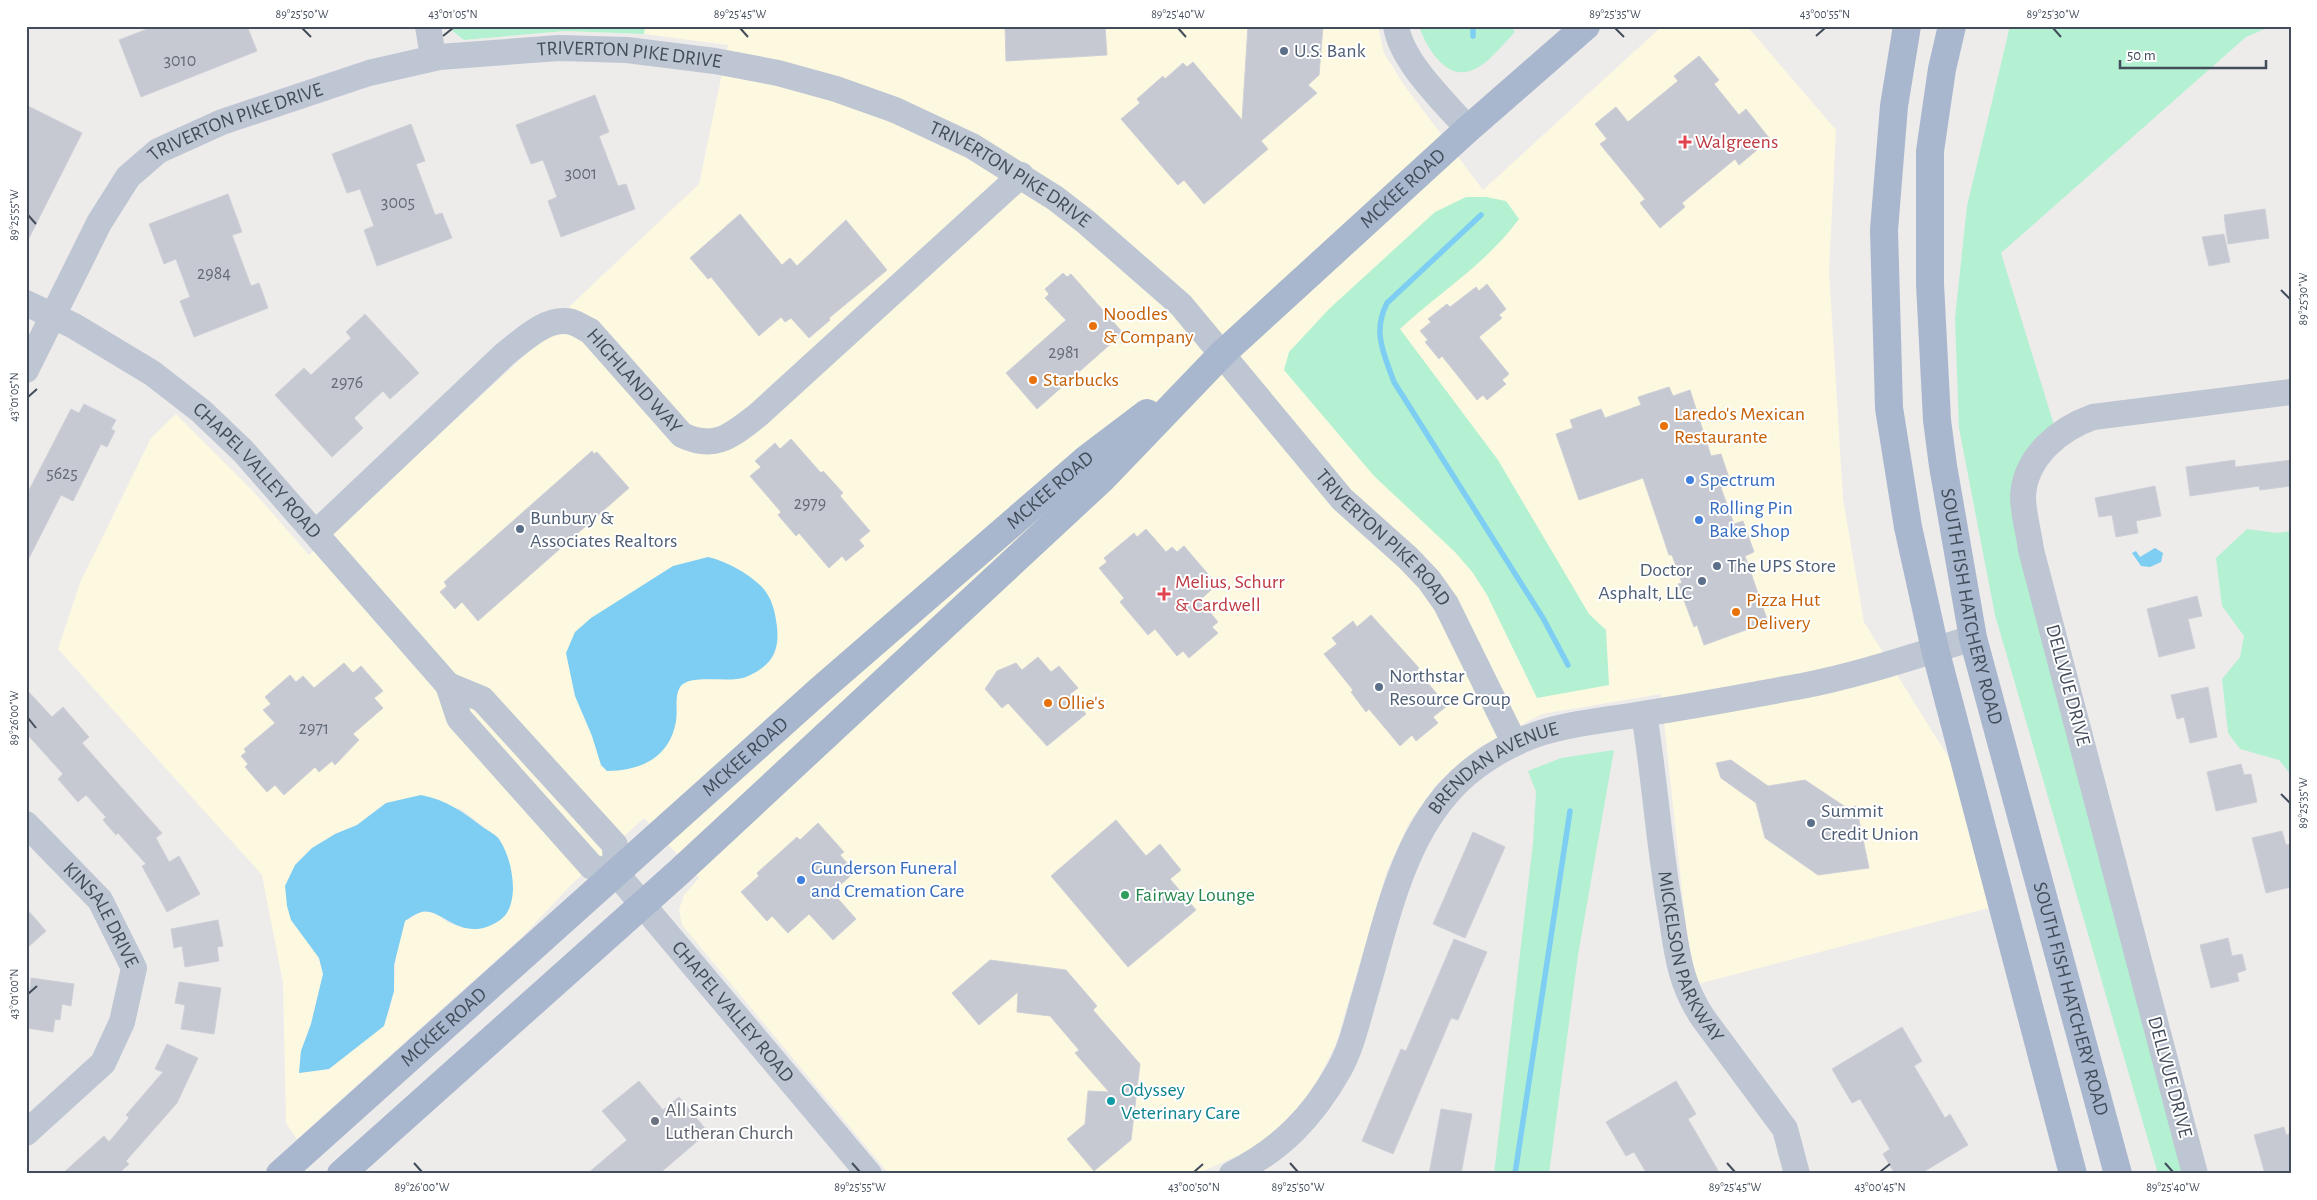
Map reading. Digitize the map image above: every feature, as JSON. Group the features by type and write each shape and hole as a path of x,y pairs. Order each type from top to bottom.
{"main road":[{"name":"MCKEE ROAD","path":"341,1174 643,905 1089,491 1222,354 1468,129 1586,26"},
{"name":"SOUTH FISH HATCHERY ROAD","path":"1906,26 1894,106 1884,230 1889,408 1908,527 1934,650 2074,1174"},
{"name":"SOUTH FISH HATCHERY ROAD","path":"1952,26 1942,69 1930,151 1930,284 1937,420 1952,523 1973,638 2118,1174"},
{"name":"MCKEE ROAD","path":"280,1174 821,689 1085,460 1222,354"}],"street":[{"path":"428,26 433,57"},
{"path":"1396,26 1406,53 1425,80 1468,129"},
{"name":"TRIVERTON PIKE DRIVE","path":"52,316 99,223 128,177 158,151 187,136 233,117 370,73 433,57 559,48 626,50 715,61 778,73 895,110 972,146 1020,176 1086,222 1175,299 1197,322 1222,354"},
{"name":"HIGHLAND WAY","path":"316,533 505,354 532,333 555,321 572,322 590,331 682,435 697,442 708,443 722,440 758,415 1020,176"},
{"name":"CHAPEL VALLEY ROAD","path":"26,303 152,373 188,400 243,450 448,685 459,718 592,867 616,874 869,1174"},
{"path":"26,370 52,316"},
{"name":"TRIVERTON PIKE ROAD","path":"1222,354 1342,499 1408,558 1429,580 1446,604 1514,742"},
{"name":"DELLVUE DRIVE","path":"2195,1174 2031,550 2023,498 2026,478 2042,450 2057,434 2077,423 2093,417 2291,392"},
{"name":"BRENDAN AVENUE","path":"1232,1174 1260,1160 1289,1137 1313,1110 1340,1068 1358,1019 1405,864 1423,828 1446,796 1475,768 1514,742 1554,728 1806,685 1973,638"},
{"name":"MICKELSON PARKWAY","path":"1644,714 1667,890 1681,975 1692,1002 1786,1129 1798,1174"},
{"name":"KINSALE DRIVE","path":"26,1133 103,1063 122,1022 134,968 100,900 28,830"}],"shaded area":[{"path":"446,26 1378,26 1384,53 1404,85 1483,190 1663,26 1747,26 1836,130 1829,271 1843,499 1864,622 1952,763 1989,908 1698,984 1687,937 1661,694 1542,714 1478,748 1436,785 1409,823 1387,871 1336,1044 1316,1083 1300,1106 1283,1125 1252,1149 1197,1174 889,1174 682,925 679,910 684,895 699,878 644,818 570,886 523,936 297,1139 286,1123 283,983 262,875 58,649 80,583 151,438 176,414 252,490 309,555 550,332 570,306 699,184 728,45 644,34 565,31 464,40","holes":["386,803 461,809 498,838 506,915 498,922 475,929 460,927 447,922 435,913 423,911 405,921 396,953 394,991 388,1015 329,1069 299,1073 301,1051 311,1024 323,974 319,958 307,939 335,834 357,825"]}],"green space":[{"path":"446,26 645,26 644,34 565,31 464,40"},
{"path":"1419,26 1510,26 1515,32 1483,64 1470,71 1461,72 1444,66 1437,59 1426,43"},
{"path":"2010,26 2272,26 2246,37 2001,253 2054,425 2016,477 2188,1174 2158,1174 1995,615 1959,428 1955,318 1967,206"},
{"path":"1466,197 1486,197 1506,201 1519,219 1492,251 1400,329 1498,460 1589,614 1606,630 1609,685 1537,698 1487,595 1473,573 1455,552 1374,476 1284,370 1289,352 1329,309 1435,212"},
{"path":"2247,529 2277,533 2291,531 2291,775 2279,760 2240,749 2228,733 2222,679 2240,657 2244,636 2222,606 2216,558"},
{"path":"1614,750 1578,955 1549,1174 1494,1174 1533,843 1536,792 1528,771 1561,758"}],"water":[{"path":"2155,548 2163,553 2161,562 2150,567 2141,566 2132,553 2136,551 2140,557"},
{"path":"708,557 743,572 767,593 774,610 777,630 776,648 773,655 763,667 746,677 685,683 680,687 677,695 676,721 673,733 660,753 642,765 607,771 601,765 592,736 575,696 566,653 575,632 591,618 673,566"},
{"path":"421,795 454,807 499,839 508,857 512,877 513,895 509,909 501,919 484,928 462,927 429,912 415,914 405,921 394,965 394,991 384,1026 329,1069 299,1073 301,1051 311,1024 323,974 319,958 291,920 287,906 285,886 295,865 312,848 335,834 357,825 386,803"}],"building":[{"path":"155,26 247,26 257,51 141,97 119,40"},
{"path":"1005,26 1105,26 1107,55 1006,61"},
{"path":"1248,26 1323,26 1319,75 1308,85 1317,93 1261,141 1268,149 1204,204 1184,180 1178,185 1121,119 1140,103 1137,99 1163,76 1165,79 1183,63 1187,67 1193,62 1242,120"},
{"name":"Walgreens","path":"1699,56 1719,80 1714,84 1739,115 1746,109 1770,139 1739,165 1735,159 1682,203 1685,207 1660,228 1640,203 1645,199 1600,144 1607,139 1595,124 1616,107 1628,122 1678,81 1674,76"},
{"path":"595,95 609,132 599,136 618,186 626,184 635,209 561,237 548,201 557,197 543,160 531,164 516,125"},
{"path":"26,105 82,133 26,244"},
{"path":"411,124 425,161 416,164 435,215 442,213 452,238 377,266 364,230 374,226 360,189 347,193 332,154"},
{"path":"228,194 242,232 232,235 251,286 259,283 268,308 194,337 180,301 190,297 176,259 164,264 149,224"},
{"path":"2265,209 2269,238 2228,244 2224,215"},
{"path":"740,214 782,265 790,258 797,266 846,220 887,270 829,318 830,320 809,338 791,318 785,322 781,317 759,336 711,277 708,279 690,258"},
{"path":"2224,234 2230,262 2209,266 2202,237"},
{"path":"1063,273 1067,277 1071,274 1123,333 1037,409 1006,373 1066,320 1045,298 1049,294 1045,289"},
{"path":"1487,284 1506,309 1499,315 1502,318 1479,337 1509,374 1502,380 1506,384 1487,400 1483,395 1477,400 1442,356 1439,359 1425,342 1428,340 1420,331 1431,322 1428,319 1447,304 1450,307 1476,287 1479,291"},
{"path":"365,314 419,373 390,399 383,391 354,418 363,428 332,457 275,395 304,368 311,375 351,338 346,332"},
{"path":"1669,387 1673,396 1690,390 1711,456 1721,454 1731,484 1721,488 1734,524 1743,521 1754,552 1745,556 1768,622 1704,645 1697,625 1694,627 1678,584 1682,583 1672,555 1669,555 1643,478 1579,500 1556,434 1573,428 1570,420 1601,409 1605,418 1641,405 1638,397"},
{"path":"84,404 116,420 111,429 115,431 107,447 101,444 73,501 61,495 26,564 26,496 71,409 79,413"},
{"path":"791,439 821,473 823,471 843,493 840,496 870,531 859,540 864,546 846,561 842,556 829,568 799,533 796,536 778,515 781,512 750,476 761,467 755,461 775,443 780,449"},
{"path":"592,451 594,454 597,452 629,488 478,621 462,602 455,609 440,592 447,586 444,582"},
{"path":"2235,460 2235,467 2291,460 2291,486 2260,490 2259,486 2190,496 2186,467"},
{"path":"2155,486 2161,516 2136,521 2138,533 2116,537 2112,515 2099,517 2095,498"},
{"name":"Melius, Schurr & Cardwell","path":"1146,529 1166,552 1172,547 1177,552 1184,546 1213,580 1208,585 1211,590 1200,600 1218,622 1212,627 1218,633 1189,658 1183,651 1177,656 1155,629 1148,635 1120,602 1124,598 1099,568 1107,562 1104,558 1134,533 1137,537"},
{"path":"2197,596 2202,616 2188,619 2195,648 2159,657 2147,609"},
{"path":"1371,615 1419,668 1417,670 1447,706 1433,717 1438,723 1416,741 1412,735 1400,746 1369,709 1366,712 1351,692 1353,690 1324,654 1337,644 1332,638 1353,621 1357,627"},
{"name":"Ollie's","path":"1038,657 1051,672 1059,666 1078,688 1070,694 1086,714 1047,746 1008,703 1002,708 985,689 997,671 1016,663 1022,670"},
{"path":"344,663 353,673 361,666 383,691 374,698 383,708 353,734 359,740 335,765 332,761 319,772 315,767 284,795 275,785 267,792 245,767 248,764 241,756 246,752 244,749 275,723 263,710 271,704 265,697 290,675 296,682 303,676 314,688"},
{"path":"2208,687 2217,737 2190,743 2184,717 2177,719 2171,695"},
{"path":"26,689 52,717 63,707 89,737 82,743 162,833 156,838 169,862 179,856 200,894 167,912 142,866 146,864 118,833 116,835 103,820 106,817 86,795 78,802 58,779 63,774 26,733"},
{"name":"Summit Credit Union","path":"1731,760 1768,786 1805,780 1847,808 1856,806 1869,868 1818,875 1765,838 1756,803 1721,778 1716,763"},
{"path":"2241,764 2244,775 2251,774 2257,802 2216,811 2207,772"},
{"name":"Fairway Lounge","path":"1116,820 1146,856 1160,844 1181,870 1170,879 1196,910 1128,967 1051,876"},
{"name":"Gunderson Funeral and Cremation Care","path":"818,823 844,852 840,855 855,872 832,892 856,919 833,940 809,914 788,933 772,916 767,921 741,892 759,876 757,873 797,837 800,840"},
{"path":"2282,831 2286,845 2291,844 2291,887 2266,893 2252,838"},
{"path":"1473,832 1505,847 1465,938 1433,924"},
{"path":"26,908 46,931 26,949"},
{"path":"218,920 223,946 217,947 219,961 185,967 182,946 174,948 171,929"},
{"path":"2228,938 2232,956 2242,954 2246,970 2237,973 2239,981 2211,988 2200,945"},
{"path":"1454,939 1487,952 1458,1020 1451,1018 1393,1154 1362,1141 1401,1049 1406,1051"},
{"path":"990,960 1066,970 1097,1006 1093,1010 1140,1064 1131,1140 1094,1171 1067,1139 1085,1124 1088,1091 1109,1092 1075,1053 1079,1050 1050,1016 1017,1012 1018,992 979,1025 952,993"},
{"path":"31,978 74,984 71,1006 62,1004 60,1020 55,1019 53,1032 26,1028"},
{"path":"179,982 221,988 214,1034 181,1029 185,1005 175,1003"},
{"path":"1902,1027 1922,1061 1914,1066 1945,1118 1950,1114 1968,1145 1920,1174 1895,1174 1883,1154 1890,1149 1860,1099 1852,1103 1832,1069"},
{"path":"167,1044 198,1058 177,1103 126,1161 129,1164 118,1174 62,1174 104,1136 109,1142 129,1118 126,1115 163,1072 155,1069"},
{"name":"All Saints Lutheran Church","path":"639,1081 663,1110 679,1097 708,1132 659,1174 587,1174 627,1140 602,1111"},
{"path":"1676,1081 1696,1114 1688,1119 1720,1174 1647,1174 1634,1152 1626,1156 1606,1122"},
{"path":"1441,1109 1472,1114 1461,1174 1429,1174"},
{"path":"2284,1127 2286,1135 2291,1133 2291,1174 2265,1174 2254,1135"}],"waterway":[{"path":"1473,26 1473,36"},
{"path":"1481,215 1387,303 1380,324 1381,343 1394,382 1543,618 1568,665"},
{"path":"1515,1174 1570,811"}],"place":[{"name":"U.S. Bank","path":"1284,51"},
{"name":"Walgreens","path":"1685,142"},
{"name":"Noodles & Company","path":"1093,326"},
{"name":"Starbucks","path":"1033,380"},
{"name":"Laredo's Mexican Restaurante","path":"1664,426"},
{"name":"Spectrum","path":"1690,480"},
{"name":"Rolling Pin Bake Shop","path":"1699,520"},
{"name":"Bunbury & Associates Realtors","path":"520,529"},
{"name":"The UPS Store","path":"1717,566"},
{"name":"Doctor Asphalt, LLC","path":"1702,581"},
{"name":"Melius, Schurr & Cardwell","path":"1164,594"},
{"name":"Pizza Hut Delivery","path":"1736,612"},
{"name":"Northstar Resource Group","path":"1379,687"},
{"name":"Ollie's","path":"1048,703"},
{"name":"Summit Credit Union","path":"1811,823"},
{"name":"Gunderson Funeral and Cremation Care","path":"801,880"},
{"name":"Fairway Lounge","path":"1125,895"},
{"name":"Odyssey Veterinary Care","path":"1111,1101"},
{"name":"All Saints Lutheran Church","path":"655,1121"}]}
